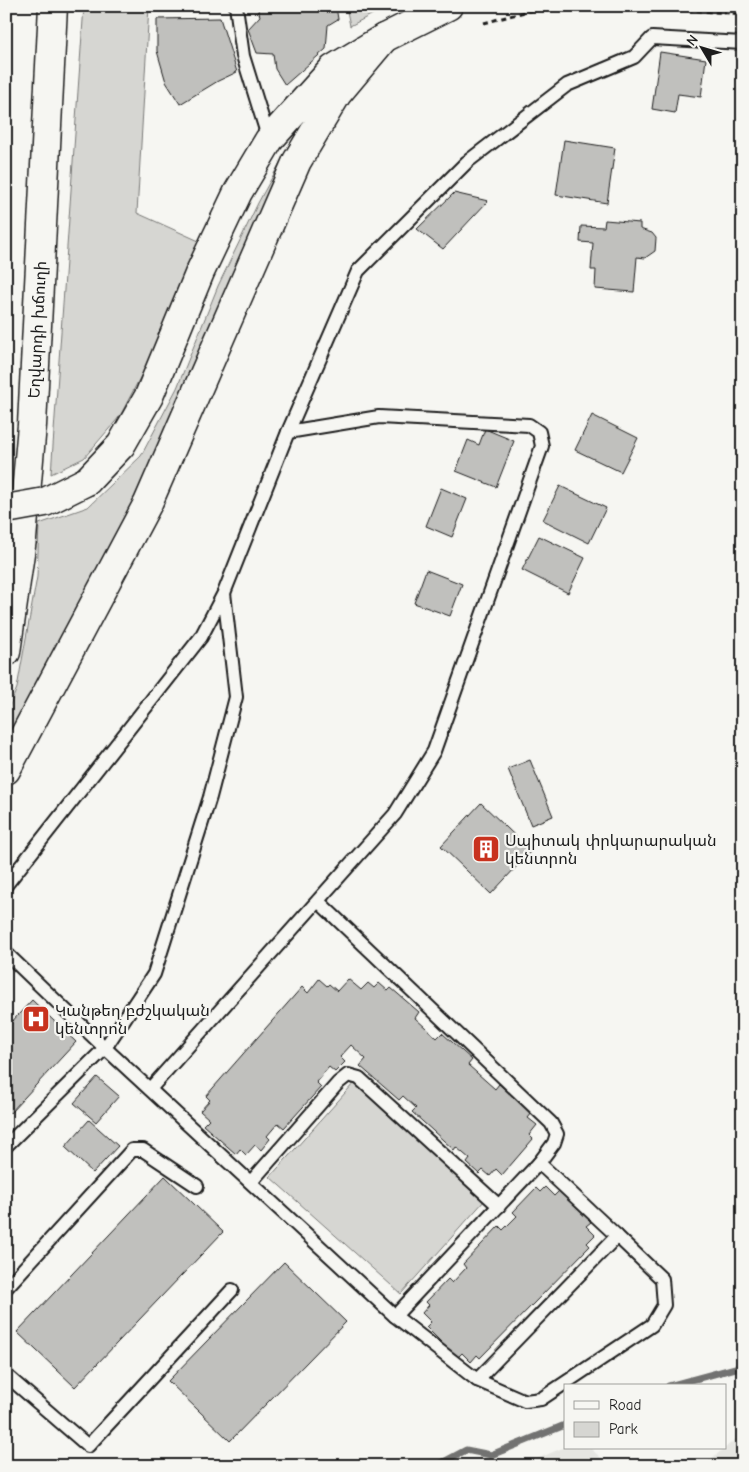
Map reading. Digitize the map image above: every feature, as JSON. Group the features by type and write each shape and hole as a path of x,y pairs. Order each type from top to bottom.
{"main road":[{"name":"Եղվարդի խճուղի","path":"6,652 22,539 32,418 53,6"},
{"path":"6,509 45,502 87,481 121,445 149,396 200,272 238,192 269,140 334,69 384,38 448,6"},
{"path":"6,770 148,504 297,160 337,94 384,38"}],"lane":[{"path":"236,6 243,56 269,140"},
{"path":"6,885 201,637 224,593 288,432 358,271 467,162 566,85 634,57 652,38 743,44"},
{"path":"150,1089 395,814 434,751 542,446 539,432 529,426 379,417 288,432"},
{"path":"8,1142 105,1048 154,974 210,797 236,696 224,593"},
{"path":"318,901 551,1123 557,1134 554,1143 538,1163 396,1316"},
{"path":"6,954 105,1048 396,1316 477,1380 525,1402 541,1399 652,1325 664,1306 662,1279 538,1163"},
{"path":"251,1182 338,1082 348,1075 359,1078 499,1206"},
{"path":"6,1288 132,1150 142,1150 197,1186"},
{"path":"477,1380 617,1236"},
{"path":"6,1375 88,1446 232,1290"}],"path":[{"path":"484,23 528,11 562,6"},
{"path":"634,6 743,14"}],"shaded area":[{"path":"743,1433 743,1466 702,1466 722,1450 726,1450 726,1447"},
{"path":"564,1447 564,1450 592,1450 610,1466 520,1466"}],"green space":[{"path":"84,6 149,6 137,213 199,241 145,368 120,416 84,458 51,474"},
{"path":"346,6 388,6 350,26"},
{"path":"287,150 136,501 6,744 6,715 17,688 37,577 39,524 88,507 141,456 177,388 218,286 258,203"},
{"path":"354,1083 485,1200 401,1294 270,1177"}],"building":[{"path":"257,6 336,7 338,19 328,25 326,49 285,85 275,69 273,54 257,53 248,29 260,16"},
{"path":"220,18 237,72 180,104 166,82 157,51 157,19"},
{"path":"660,52 706,59 701,97 678,94 675,113 652,109"},
{"path":"564,140 615,148 607,203 556,195"},
{"path":"454,193 488,201 443,249 417,229"},
{"path":"605,220 640,223 640,229 652,233 656,238 655,251 645,258 637,257 634,292 595,289 596,270 591,270 593,243 580,242 581,226 604,227"},
{"path":"592,415 638,438 621,472 575,450"},
{"path":"485,429 514,441 496,487 456,471 468,440 479,445"},
{"path":"560,486 606,508 589,543 543,520"},
{"path":"441,488 467,499 452,537 426,526"},
{"path":"539,536 585,558 568,593 522,570"},
{"path":"426,570 462,584 450,616 414,603"},
{"path":"530,760 553,816 531,825 508,769"},
{"name":"Սպիտակ փրկարարական կենտրոն","path":"481,803 531,851 491,894 441,846"},
{"path":"319,979 337,991 348,979 361,990 368,983 374,988 379,983 388,991 391,988 419,1012 415,1018 437,1038 442,1033 472,1060 468,1065 495,1089 499,1084 532,1113 528,1118 537,1125 529,1135 533,1139 502,1175 496,1169 490,1176 483,1170 479,1174 467,1163 470,1159 456,1147 454,1150 412,1112 416,1108 403,1096 399,1100 360,1066 366,1059 351,1045 340,1057 345,1062 335,1072 329,1067 316,1082 321,1087 284,1128 278,1123 267,1136 270,1139 261,1150 255,1145 246,1155 240,1149 236,1154 203,1125 209,1119 200,1111 210,1100 206,1096 302,987 308,993"},
{"path":"32,1000 76,1042 10,1113 6,1109 6,1028"},
{"path":"97,1077 119,1096 96,1122 74,1103"},
{"path":"89,1120 118,1146 93,1173 65,1147"},
{"path":"165,1176 223,1232 75,1387 17,1332"},
{"path":"545,1187 554,1196 559,1191 591,1222 586,1226 595,1235 587,1243 590,1246 480,1358 477,1355 471,1362 462,1353 457,1358 426,1327 431,1322 422,1313 429,1305 426,1302 448,1279 452,1283 466,1268 463,1264 499,1226 503,1230 517,1216 513,1212 536,1188 540,1192"},
{"path":"284,1262 346,1322 230,1441 168,1381"}],"waterway":[{"path":"676,1384 743,1366"},
{"path":"436,1466 466,1450 491,1455 564,1425"}],"place":[{"name":"Սպիտակ փրկարարական կենտրոն","path":"486,849"},
{"name":"Կանթեղ բժշկական կենտրոն","path":"36,1019"}]}
